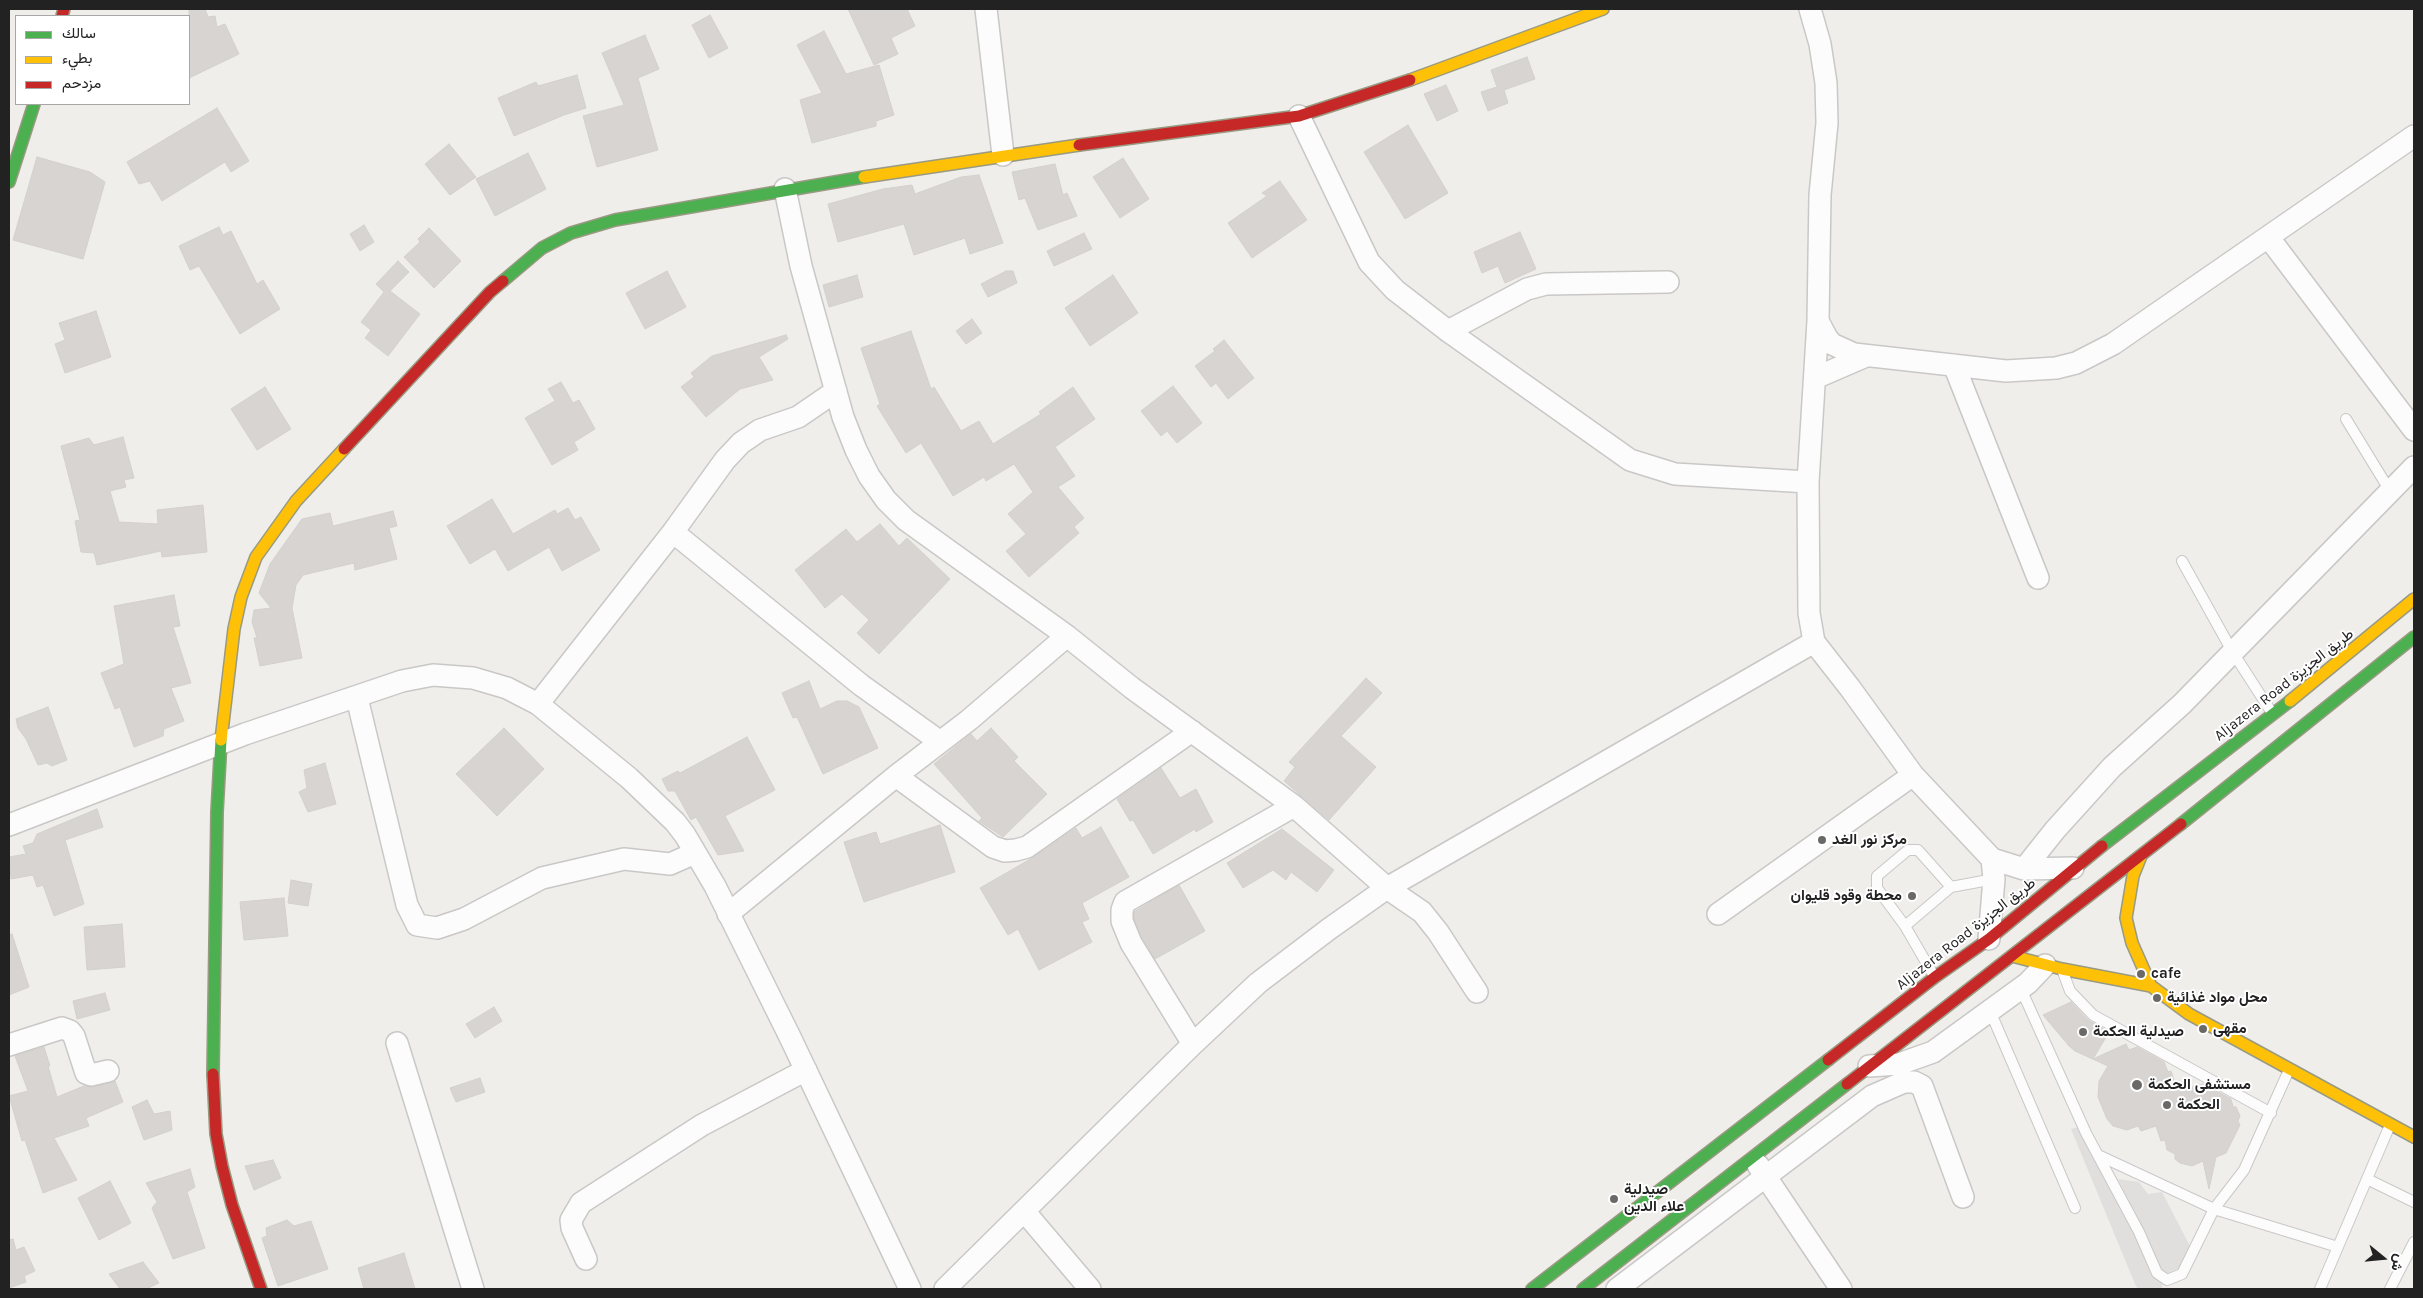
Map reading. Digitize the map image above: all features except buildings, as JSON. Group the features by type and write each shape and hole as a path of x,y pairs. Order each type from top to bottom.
{"street":[{"path":"986,9 1003,155"},
{"path":"261,1289 232,1205 222,1166 216,1134 213,1100 213,979 221,743 234,629 241,597 256,557 296,501 490,292 542,248 571,233 615,220 785,189 1003,155 1299,116 1439,71 1603,9"},
{"path":"1810,9 1820,44 1826,83 1827,123 1820,195 1818,321 1808,482 1809,613 1814,642 1913,775 1993,869 1989,939"},
{"path":"9,182 34,105"},
{"path":"1299,116 1369,262 1395,290 1448,331 1630,460 1676,474 1808,482"},
{"path":"1818,321 1832,344 1854,354 1866,356 2006,371 2056,368 2076,363 2113,344 2414,136"},
{"path":"785,189 801,266 836,391 856,450 870,476 893,507 906,520 1067,636 1132,688 1294,806 1387,888 1422,912 1438,932 1477,992"},
{"path":"2269,238 2414,430"},
{"path":"1448,331 1527,289 1546,284 1668,282"},
{"path":"1815,378 1866,356"},
{"path":"1954,365 2038,578"},
{"path":"538,704 673,532 705,486 741,443 760,430 798,417 836,391"},
{"path":"2024,869 2055,830 2112,767 2182,704 2414,466"},
{"path":"673,532 861,685 939,741"},
{"name":"Aljazera Road طريق الجزيزة","path":"1532,1289 1935,977 1989,939 2073,868 2273,714 2414,599"},
{"path":"728,914 939,741 969,720 1067,636"},
{"path":"1587,1288 2140,856 2414,637"},
{"path":"946,1289 1193,1044 1258,983 1329,929 1387,888 1814,642"},
{"path":"9,826 221,743 357,698 402,681 433,675 473,678 506,688 538,704 629,778 675,822 695,853 715,886 806,1070 910,1289"},
{"path":"357,698 407,904 417,925 436,928 464,919 542,878 624,859 670,864 695,853"},
{"path":"896,776 993,847 1005,851 1016,850 1027,847 1192,731"},
{"path":"1718,914 1913,775"},
{"path":"1193,1044 1131,943 1122,921 1122,910 1125,902 1294,806"},
{"path":"2140,856 2133,876 2126,918 2132,943 2151,986"},
{"path":"1993,869 2073,868"},
{"path":"2012,956 2054,967 2151,986 2189,1014 2414,1137"},
{"path":"1869,1066 1899,1064 1933,1052 2036,977 2054,967"},
{"path":"9,1045 62,1028 70,1031 74,1036 86,1073 91,1075 108,1071"},
{"path":"397,1043 473,1289"},
{"path":"586,1259 572,1228 571,1220 581,1203 702,1125 806,1070"},
{"path":"1617,1289 1872,1096 1904,1082 1914,1082 1922,1086 1962,1197"},
{"path":"1842,1087 1857,1107"},
{"path":"1752,1158 1841,1289"},
{"path":"1024,1211 1090,1289"}],"lane":[{"path":"2346,420 2390,491"},
{"path":"2182,561 2232,651 2273,714"},
{"path":"1935,977 1905,926 1877,888 1878,876 1908,850 1918,850 1951,887"},
{"path":"1905,926 1951,887 1993,869"},
{"path":"2054,967 2070,991 2093,1015 2271,1113"},
{"path":"2021,989 2098,1155 2162,1278 2172,1279 2182,1274 2214,1209 2244,1170 2289,1070"},
{"path":"1990,1011 2075,1208"},
{"path":"2320,1289 2390,1124"},
{"path":"2098,1155 2214,1209 2338,1246"},
{"path":"2367,1179 2414,1202"},
{"path":"2390,1289 2414,1242"}],"shaded area":[{"path":"2083,1126 2162,1284 2162,1289 2138,1289 2135,1284 2071,1129"},
{"path":"2118,1179 2139,1182 2148,1194 2162,1192 2191,1248 2180,1268 2164,1275"}],"traffic: fast":[{"path":"9,182 34,105"},
{"path":"503,281 542,248 571,233 615,220 864,177"},
{"path":"2181,824 2414,637"},
{"path":"2102,846 2290,701"},
{"path":"213,1074 217,812 221,740"},
{"path":"1532,1289 1828,1060"},
{"path":"1583,1289 1847,1084"}],"traffic: slow":[{"path":"1410,80 1603,9"},
{"path":"864,177 1079,145"},
{"path":"221,740 234,629 241,597 256,557 296,501 344,449"},
{"path":"2290,701 2414,599"},
{"path":"2141,856 2133,876 2126,918 2132,943 2151,986"},
{"path":"2012,956 2062,969 2151,986 2189,1014 2414,1137"}],"traffic: jam":[{"path":"62,15 64,9"},
{"path":"1079,145 1299,116 1410,80"},
{"path":"344,449 490,292 503,281"},
{"path":"1847,1084 2181,824"},
{"path":"1828,1060 1935,977 1989,939 2102,846"},
{"path":"213,1074 216,1134 222,1166 232,1205 261,1289"}],"place":[{"name":"مركز نور الغد","path":"1822,840"},
{"name":"محطة وقود قليوان","path":"1912,896"},
{"name":"cafe","path":"2141,974"},
{"name":"محل مواد غذائية","path":"2157,998"},
{"name":"مقهى","path":"2203,1029"},
{"name":"صيدلية الحكمة","path":"2083,1032"},
{"name":"مستشفى الحكمة","path":"2137,1085"},
{"name":"الحكمة","path":"2167,1105"},
{"name":"صيدلية علاء الدين","path":"1614,1199"}]}
